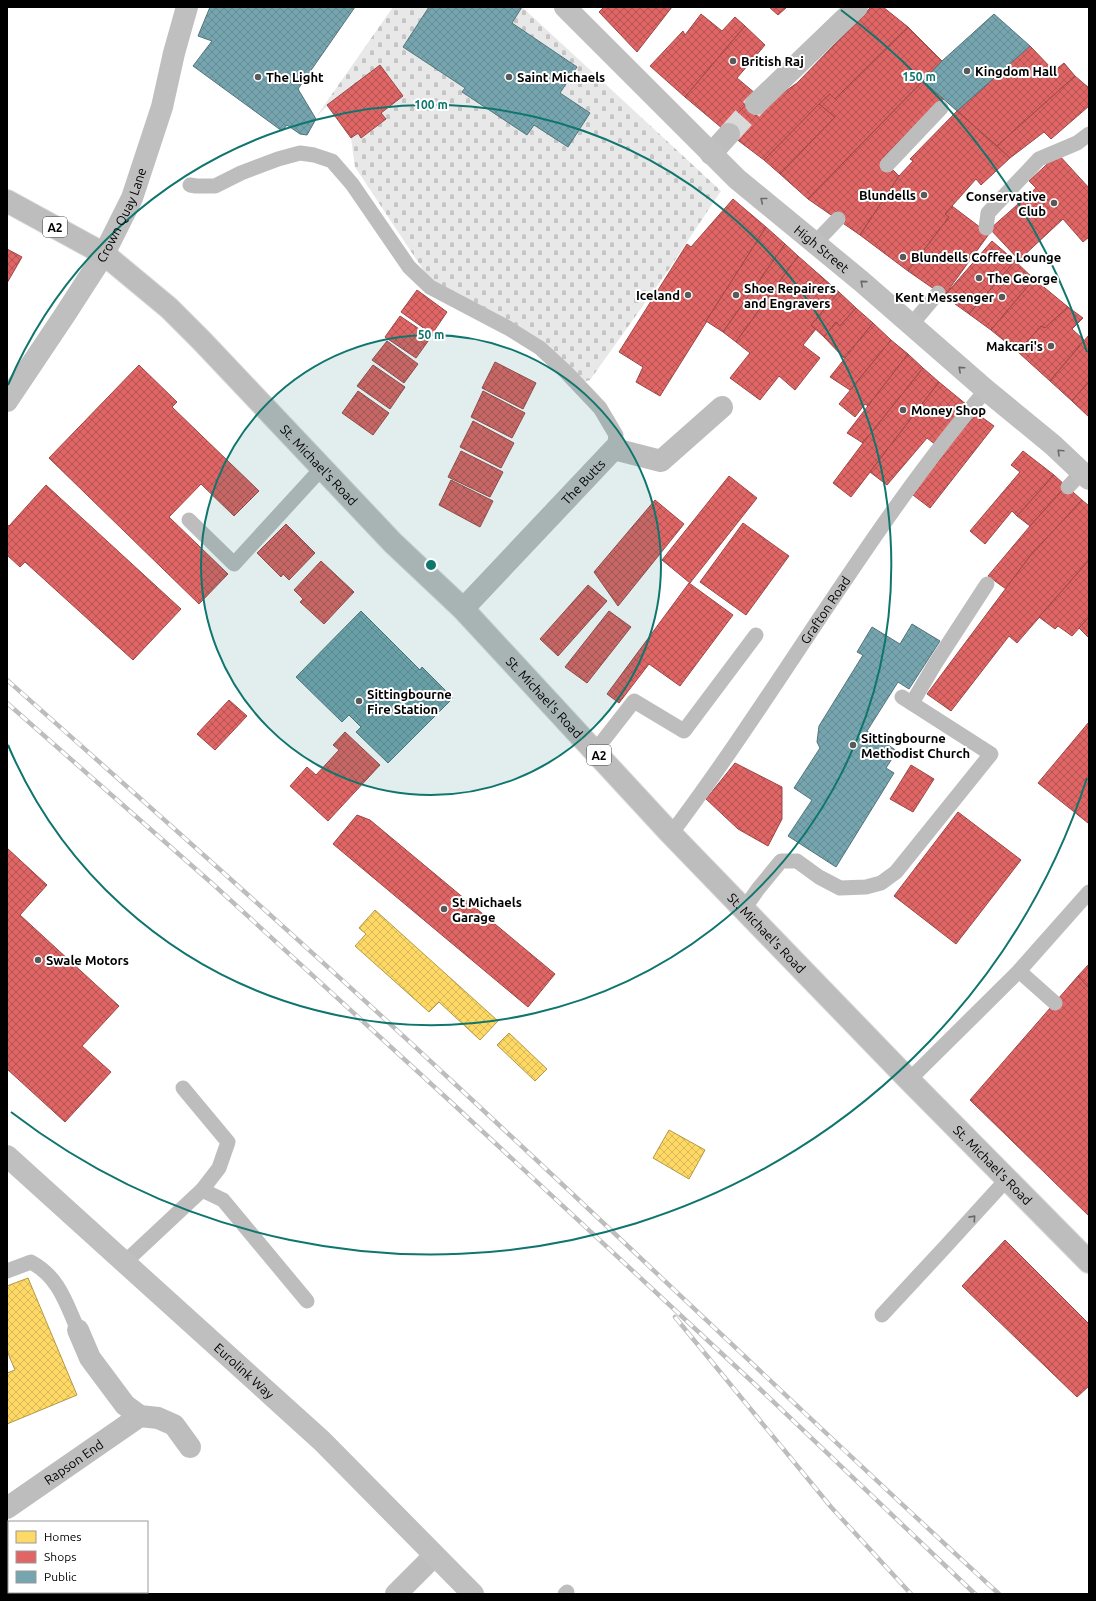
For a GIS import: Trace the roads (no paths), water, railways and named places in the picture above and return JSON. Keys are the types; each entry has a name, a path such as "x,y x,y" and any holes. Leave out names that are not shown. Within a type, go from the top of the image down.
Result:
{"main road":[{"path":"756,104 857,7"},
{"path":"711,154 729,134"},
{"name":"St. Michael's Road","path":"7,201 104,254 169,308 393,543 463,609 671,834 909,1080 1089,1262"},
{"name":"The Butts","path":"463,609 614,449 661,461 722,407"},
{"path":"78,1330 90,1358 125,1405 140,1416 158,1418 174,1425 190,1447"},
{"name":"Rapson End","path":"7,1508 140,1416"},
{"path":"396,1594 434,1556"}],"street":[{"name":"Crown Quay Lane","path":"7,401 66,314 104,254 132,198 148,155 162,107 186,7"},
{"name":"High Street","path":"565,7 737,179 815,243 986,390 1053,445 1079,479"},
{"name":"Eurolink Way","path":"7,1156 322,1441 473,1594"}],"lane":[{"path":"887,165 941,108"},
{"path":"986,228 988,213 1039,159 1077,143 1089,134"},
{"path":"190,185 214,186 278,158 300,153 314,155 332,161 352,184 409,267 430,287 508,328 540,348 577,383 600,408 613,429 616,435 614,449"},
{"path":"815,243 838,219"},
{"path":"910,325 938,293"},
{"name":"Grafton Road","path":"671,834 906,492 964,416 986,390"},
{"path":"189,520 234,564 322,468"},
{"path":"744,909 758,889 782,861 797,861 820,877 840,888 866,887 881,883 896,872 991,754 907,700 934,664 987,584"},
{"path":"595,751 634,701 684,731 756,635"},
{"path":"909,1080 1020,971 1089,892"},
{"path":"1020,971 1055,1003"},
{"path":"124,1263 202,1190 219,1168 228,1142 183,1088"},
{"path":"882,1315 1007,1179"},
{"path":"202,1190 223,1200 307,1301"},
{"path":"7,1271 31,1262 43,1268 59,1288 78,1330"}],"tunnel":[{"path":"729,134 756,104"}],"railway":[{"path":"7,680 400,1033 999,1594"},
{"path":"7,703 215,886 452,1103 760,1389 975,1594"},
{"path":"675,1317 831,1507 911,1594"}],"place":[{"name":"British Raj","path":"733,61"},
{"name":"Kingdom Hall","path":"967,71"},
{"name":"The Light","path":"258,77"},
{"name":"Saint Michaels","path":"509,77"},
{"name":"Blundells","path":"924,195"},
{"name":"Conservative Club","path":"1054,203"},
{"name":"Blundells Coffee Lounge","path":"903,257"},
{"name":"The George","path":"979,278"},
{"name":"Iceland","path":"688,295"},
{"name":"Shoe Repairers and Engravers","path":"736,295"},
{"name":"Kent Messenger","path":"1002,297"},
{"name":"Makcari's","path":"1051,346"},
{"name":"Money Shop","path":"903,410"},
{"name":"Sittingbourne Fire Station","path":"359,701"},
{"name":"Sittingbourne Methodist Church","path":"853,745"},
{"name":"St Michaels Garage","path":"444,909"},
{"name":"Swale Motors","path":"38,960"}]}
